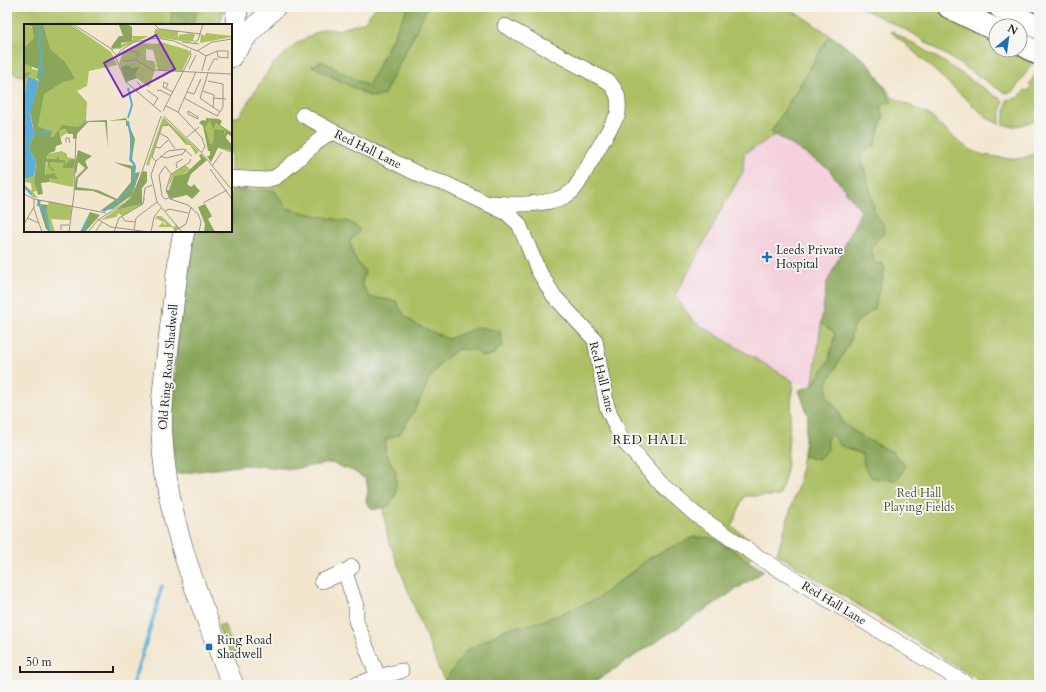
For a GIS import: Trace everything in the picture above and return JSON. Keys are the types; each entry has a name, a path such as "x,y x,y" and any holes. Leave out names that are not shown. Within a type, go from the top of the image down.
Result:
{"highway":[{"path":"949,7 988,26"},
{"path":"1000,7 1039,28"},
{"path":"1028,48 1039,54"}],"main road":[{"path":"232,44 236,27 237,7"},
{"path":"232,57 248,34 275,7"},
{"name":"Old Ring Road Shadwell","path":"184,232 177,272 163,396 162,435 166,476 176,527 186,560 234,685"}],"street":[{"path":"483,202 508,204 536,203 559,198 571,192 579,182 618,114 619,101 617,91 609,82 505,26"},
{"name":"Red Hall Lane","path":"303,115 426,178 446,184 507,213 519,224 538,270 554,296 595,340 607,407 621,438 662,485 695,514 755,555 967,685"},
{"path":"232,178 266,180 276,177 324,136 334,132"},
{"path":"322,581 348,570 356,606 356,621 378,677"},
{"path":"355,685 401,671"}],"shaded area":[{"name":"Leeds Private Hospital","path":"779,133 828,168 861,211 827,283 812,386 793,381 693,321 675,296 717,219 715,218 743,172 744,154"}],"green space":[{"path":"7,7 224,7 220,24 24,24 24,77 7,71"},
{"path":"172,7 198,7 192,24 171,24"},
{"name":"Red Hall Playing Fields","path":"376,7 782,7 800,15 868,63 892,97 929,115 959,142 971,150 983,155 1010,159 1023,158 1039,152 1039,685 986,685 777,554 799,482 827,283 861,211 828,168 779,133 744,154 743,172 716,218 717,219 675,296 693,321 793,381 786,474 779,496 744,496 732,527 759,545 748,561 764,571 590,685 447,685 438,667 388,539 377,472 348,442 177,474 170,430 231,232 232,232 232,123 234,117 239,117 273,64 297,43 323,29 338,30 364,22"},
{"path":"408,7 428,7 384,94 378,97 369,96 312,66 322,61 368,86"},
{"path":"860,7 931,7 988,34 988,58 1028,58 1028,55 1035,59 1014,91 1009,93 1003,92 912,33"},
{"path":"892,31 1003,100 999,124 987,118 891,32"},
{"path":"830,35 868,63 892,102 886,102 880,109 883,117 874,147 866,150 860,156 870,189 875,214 883,224 884,234 876,241 872,251 875,265 882,262 885,269 874,309 859,320 853,328 849,344 827,383 827,397 838,410 842,422 864,438 893,452 905,466 900,476 894,480 872,478 864,466 863,454 839,445 832,434 827,439 828,450 818,459 803,455 808,416 799,390 812,386 829,360 835,333 821,323 827,283 861,211 828,168 771,132"},
{"path":"1039,69 1039,119 1017,126 1003,125 1007,100 1017,98 1025,90 1028,91 1031,87 1029,85"},
{"path":"274,190 287,208 350,222 360,230 350,241 354,257 365,272 362,284 369,297 396,301 405,316 417,325 448,339 478,327 500,331 503,344 494,354 484,357 474,350 458,349 442,362 429,379 419,402 400,434 386,439 385,452 396,472 396,494 389,506 373,510 366,502 368,490 366,479 353,471 331,463 293,469 246,465 177,474 170,430 178,328 194,232 232,232 232,191"},
{"path":"694,537 712,538 764,571 590,685 447,685 445,680 466,651 506,629 540,622 597,599 651,557"},
{"path":"224,624 236,654 230,656 218,626"}],"waterway":[{"path":"132,685 147,640 162,586"}],"place":[{"name":"Leeds Private Hospital","path":"767,257"},
{"name":"Ring Road Shadwell","path":"209,647"}],"district":[{"name":"RED HALL","path":"650,439"}]}
